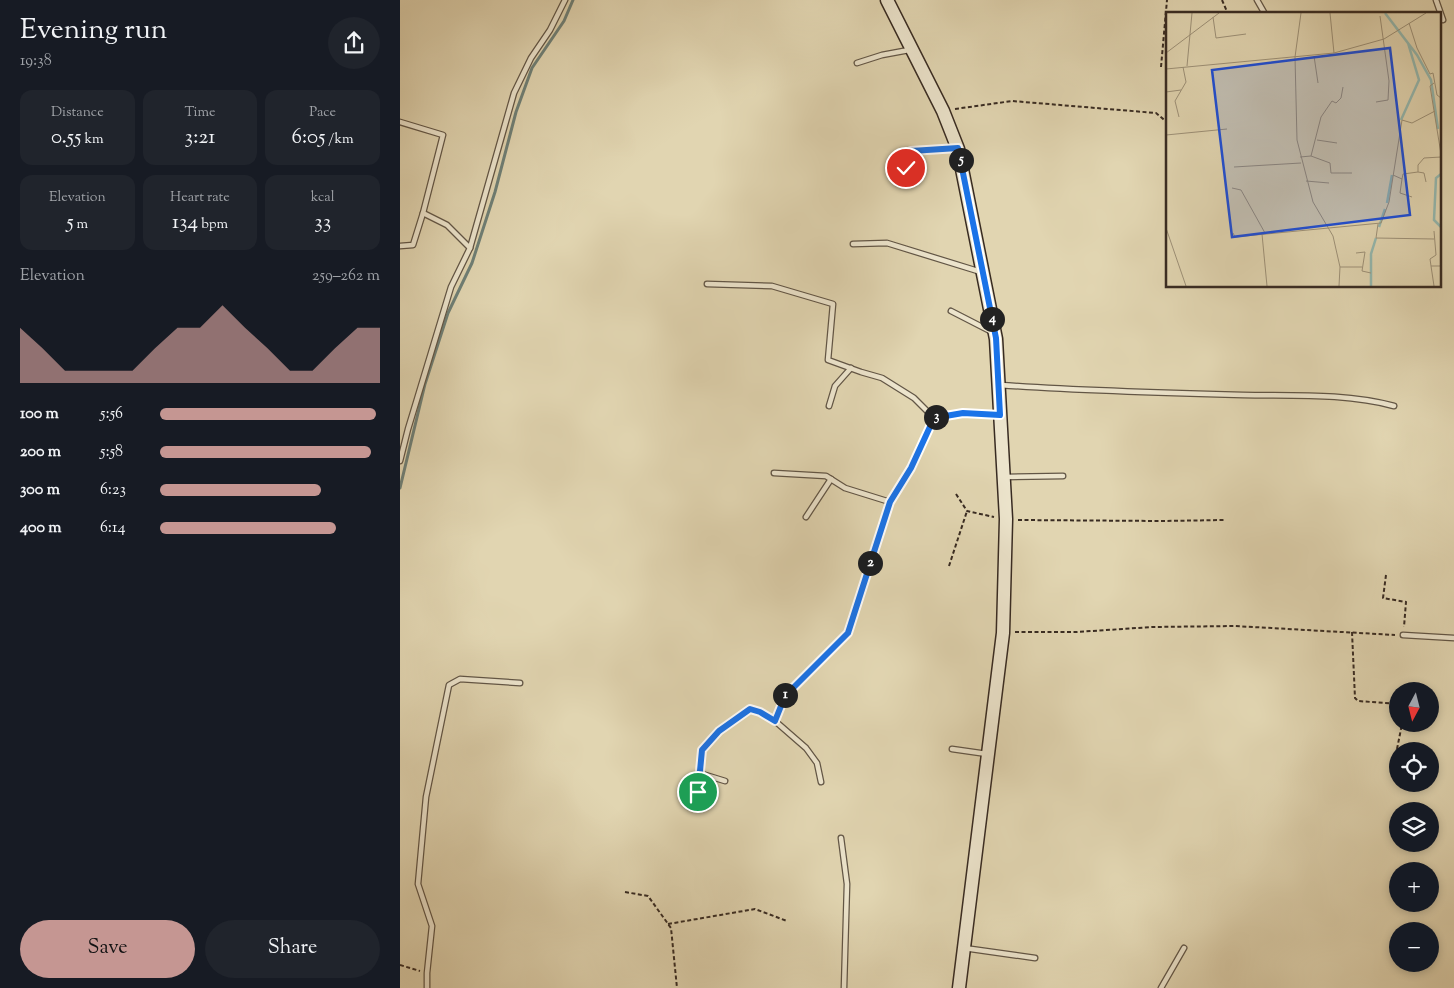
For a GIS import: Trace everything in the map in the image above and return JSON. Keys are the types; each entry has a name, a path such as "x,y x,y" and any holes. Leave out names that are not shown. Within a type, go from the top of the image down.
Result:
{"street":[{"path":"887,0 943,111 958,148 995,334 999,384 1006,520 1003,633 959,988"}],"lane":[{"path":"400,462 408,429 451,287 470,248 514,93 531,58 550,30 565,0"},
{"path":"1257,0 1264,12"},
{"path":"1436,0 1440,12"},
{"path":"857,63 882,55 912,49"},
{"path":"400,122 443,135 423,213 412,245 400,246"},
{"path":"906,168 911,151 958,148"},
{"path":"423,213 447,225 470,248"},
{"path":"853,244 887,243 982,273"},
{"path":"707,284 772,286 834,304 828,360 882,378 914,398 934,418"},
{"path":"951,311 995,334"},
{"path":"829,406 835,386 850,368"},
{"path":"999,384 1072,390 1320,397 1371,400 1394,406"},
{"path":"934,418 963,413 1000,415"},
{"path":"775,721 785,696 848,633 890,502 911,468 934,418"},
{"path":"774,473 826,476 845,488 890,502"},
{"path":"1005,477 1063,476"},
{"path":"806,517 831,479"},
{"path":"1403,636 1454,638"},
{"path":"427,988 432,926 418,884 426,797 449,685 460,679 520,683"},
{"path":"698,792 702,750 719,731 750,709 760,712 775,721 806,748 817,763 821,782"},
{"path":"952,750 988,754"},
{"path":"699,773 725,781"},
{"path":"841,838 847,884 844,988"},
{"path":"964,948 1035,958"},
{"path":"1161,988 1184,948"}],"path":[{"path":"1161,67 1167,0"},
{"path":"1222,0 1227,12"},
{"path":"943,111 1012,101 1156,113 1166,121"},
{"path":"956,494 967,511 1006,520 1224,520"},
{"path":"949,566 967,511"},
{"path":"1003,633 1234,626 1403,636 1406,602 1383,598 1386,575"},
{"path":"1352,632 1355,698 1358,701 1389,703"},
{"path":"626,892 648,896 671,928 678,988"},
{"path":"668,924 755,909 787,921"},
{"path":"400,965 427,973"}],"waterway":[{"path":"400,488 425,384 448,313 472,263 495,192 516,112 532,68 564,21 573,0"}],"route":[{"path":"698,792 702,750 719,731 750,709 760,712 775,721 785,696 848,633 890,502 911,468 934,418 963,413 1000,415 996,338 958,148 911,151 906,168"}]}
